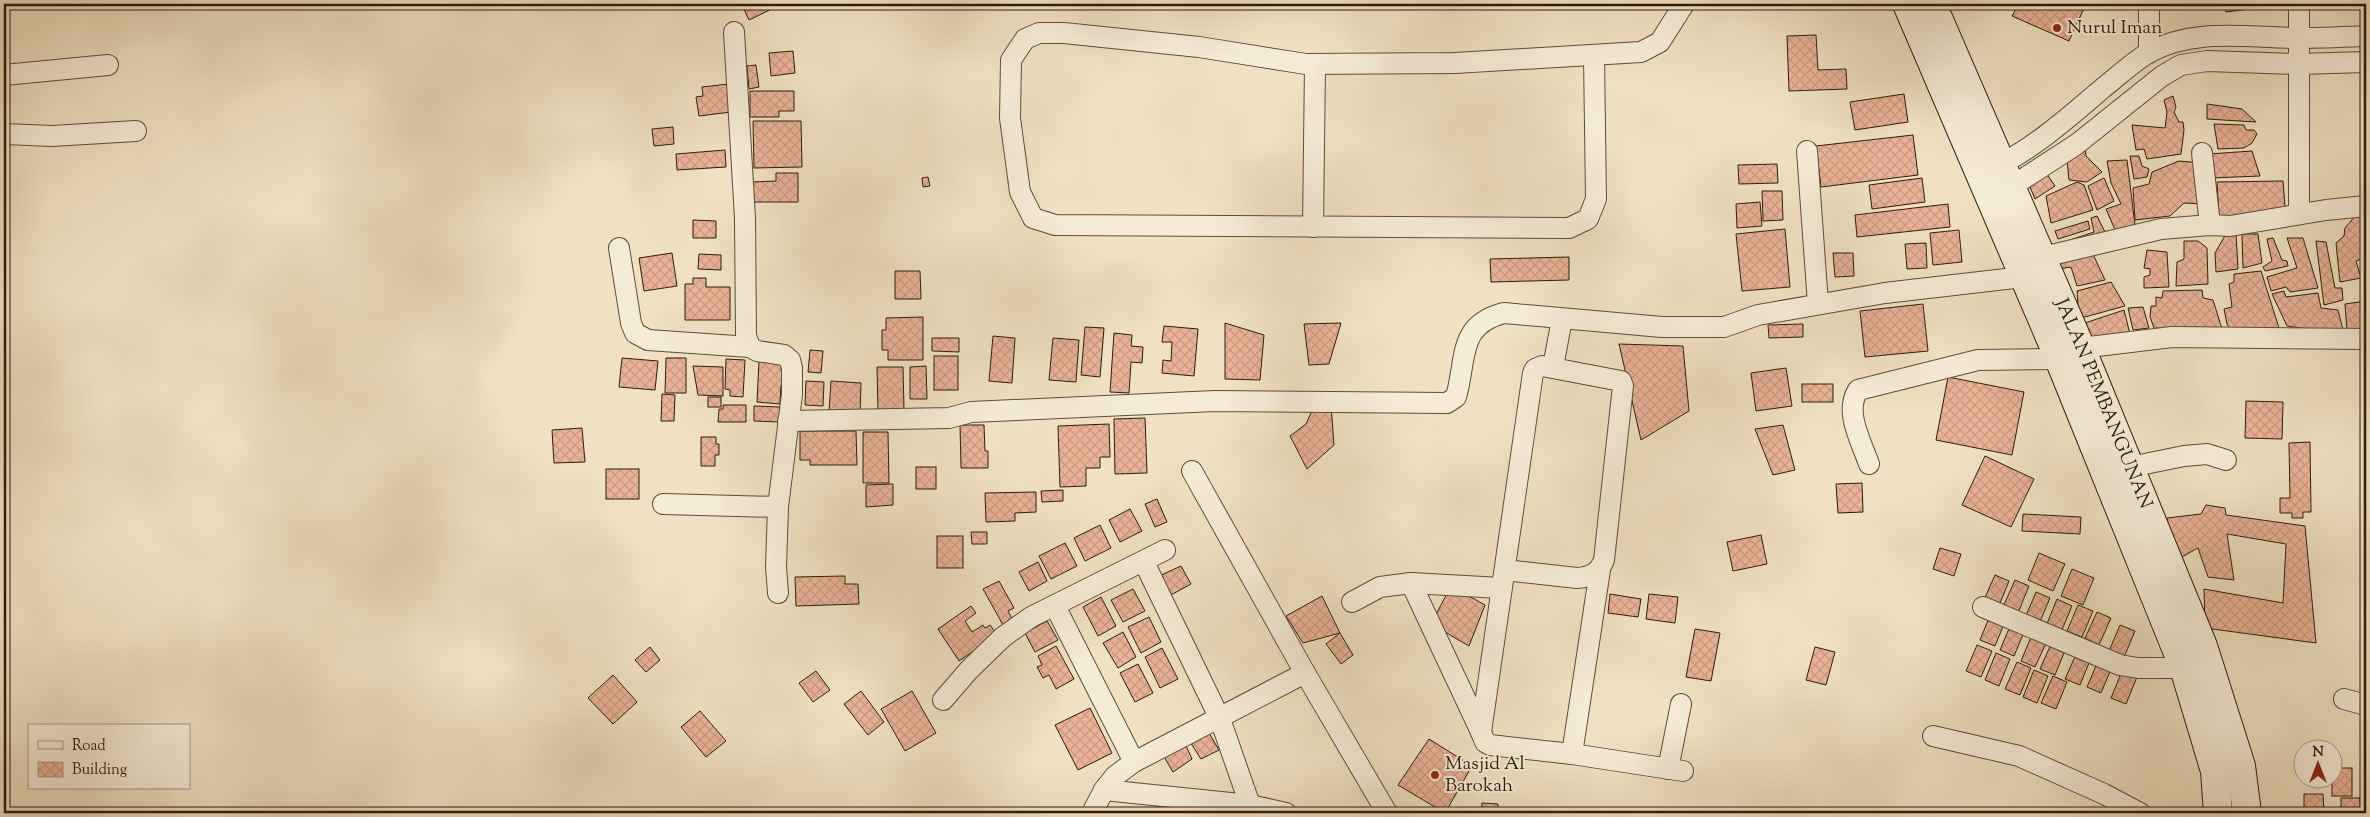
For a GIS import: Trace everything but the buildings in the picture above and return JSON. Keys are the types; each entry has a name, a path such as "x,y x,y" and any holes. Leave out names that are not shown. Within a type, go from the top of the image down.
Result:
{"main road":[{"name":"JALAN PEMBANGUNAN","path":"1907,4 1996,181 2043,257 2070,354 2184,668 2215,771 2218,813"},
{"name":"JALAN PEMBANGUNAN","path":"1932,4 1996,181 2023,277 2070,354 2130,467 2203,646 2241,766 2247,813"}],"street":[{"path":"1594,56 1596,199 1588,219 1569,228 1055,225 1033,218 1020,192 1010,118 1011,60 1025,39 1039,33 1064,33 1199,47 1315,64 1455,64 1641,52 1660,42 1684,4"},
{"path":"2149,4 2150,53"},
{"path":"2299,4 2299,214"},
{"path":"734,32 745,218 746,336 750,347"},
{"path":"1996,181 2134,63 2176,41 2204,36 2299,38 2366,36"},
{"path":"1996,181 2077,144 2162,76 2181,64 2207,61 2298,64 2366,62"},
{"path":"1313,226 1315,64"},
{"path":"4,75 108,65"},
{"path":"2061,124 2077,144"},
{"path":"4,134 52,136 136,131"},
{"path":"1807,151 1818,304"},
{"path":"2202,153 2210,225"},
{"path":"2043,257 2161,229 2210,225 2230,226 2299,214 2366,206"},
{"path":"619,248 631,323 635,334 648,340 750,347 757,351 784,355 790,360 792,368 792,394 778,507 776,567 778,593"},
{"path":"788,421 949,418 971,412 1215,401 1447,403 1456,397 1467,341 1479,323 1504,313 1662,327 1724,327 1758,315 1818,304 1884,293 2023,277"},
{"path":"1553,367 1562,319"},
{"path":"1869,464 1852,416 1853,398 1858,390 1978,360 2070,354 2172,337 2366,339"},
{"path":"1481,732 1533,374 1539,367 1553,367 1618,380 1624,386 1604,560 1600,570 1572,754"},
{"path":"2130,467 2184,456 2207,454 2226,460"},
{"path":"1192,471 1305,673 1387,813"},
{"path":"663,504 778,507"},
{"path":"942,700 1003,637 1031,617 1165,550"},
{"path":"1144,562 1220,719 1250,805"},
{"path":"1352,602 1380,587 1411,583 1577,578 1589,577 1600,570"},
{"path":"1411,583 1485,742 1490,745 1572,754 1676,770 1681,704"},
{"path":"1055,606 1134,762"},
{"path":"1984,607 2120,664 2138,668 2184,668"},
{"path":"1092,813 1104,790 1115,776 1134,762 1220,719 1305,673"},
{"path":"2344,699 2366,704"},
{"path":"1934,736 2019,756 2104,794 2140,813"},
{"path":"1104,790 1250,805 1286,813"}],"place":[{"name":"Nurul Iman","path":"2057,28"},
{"name":"Masjid Al Barokah","path":"1435,775"}]}
